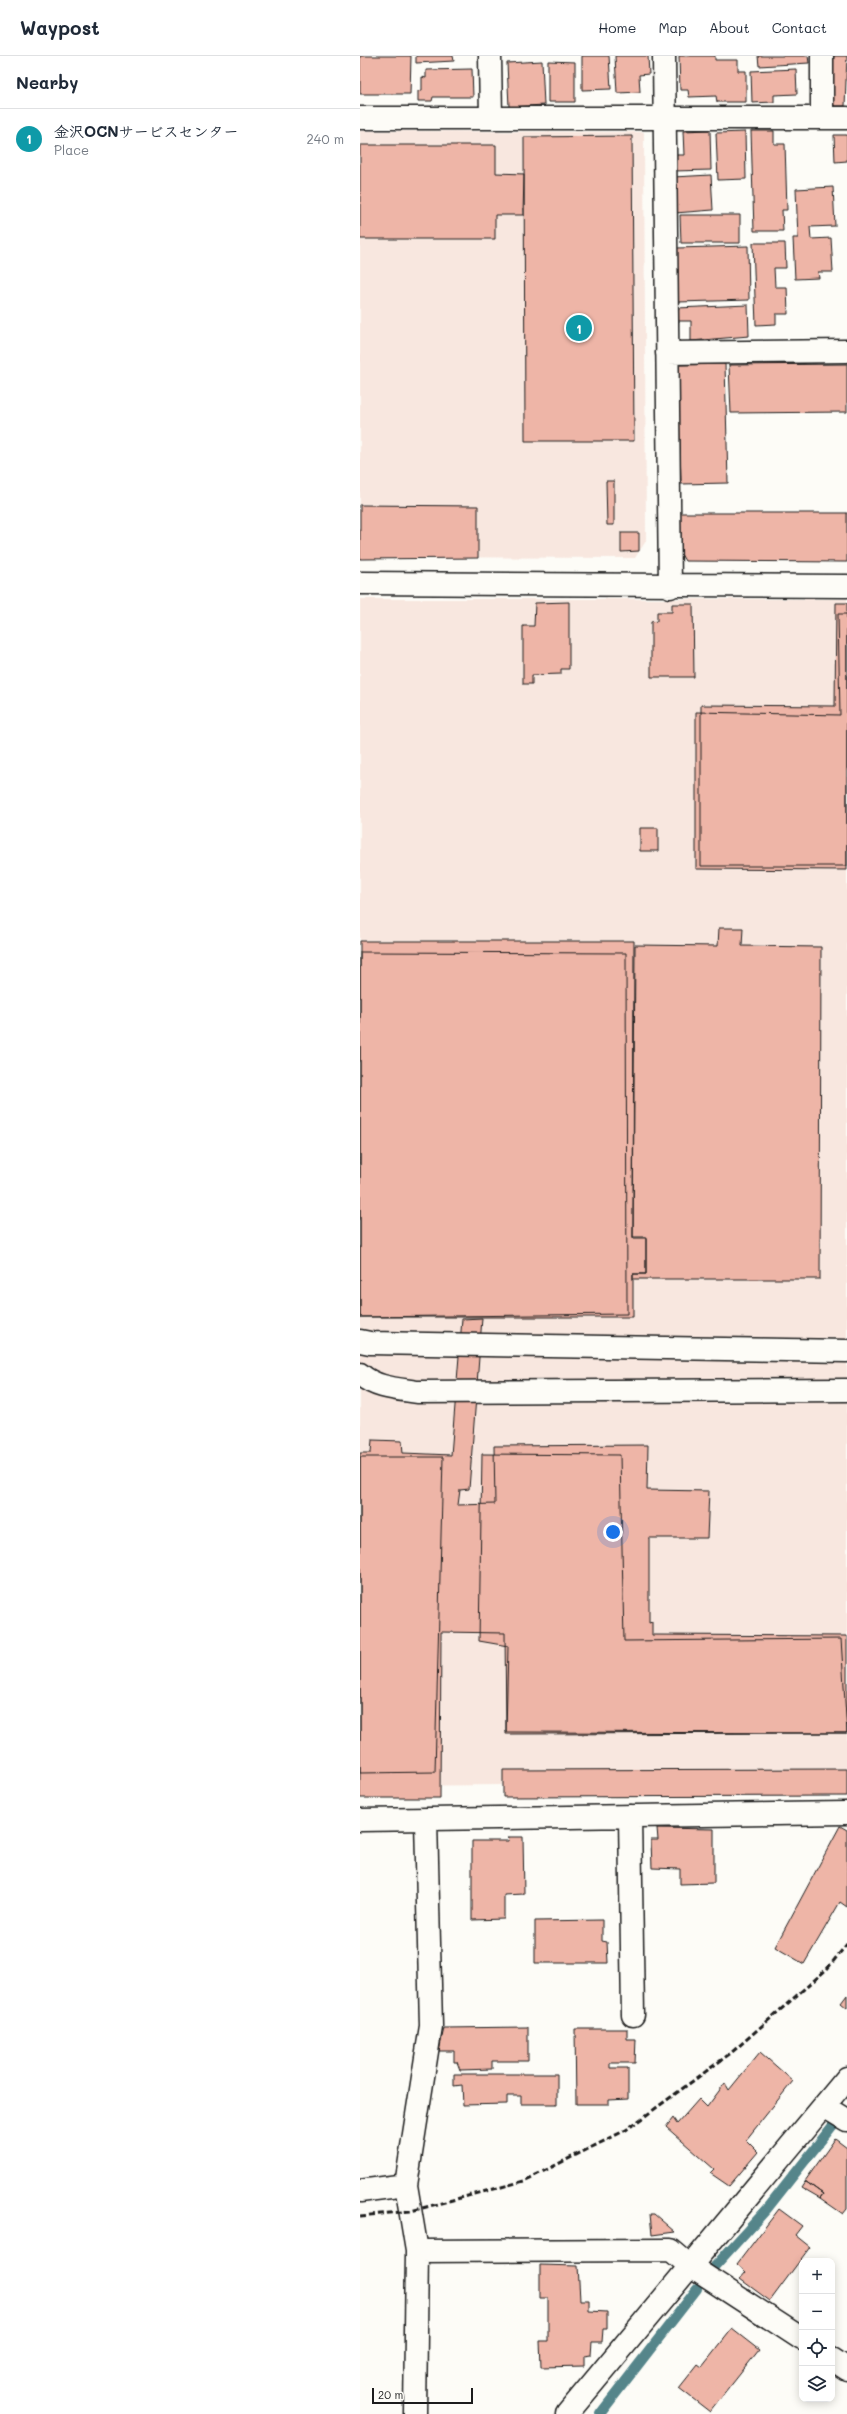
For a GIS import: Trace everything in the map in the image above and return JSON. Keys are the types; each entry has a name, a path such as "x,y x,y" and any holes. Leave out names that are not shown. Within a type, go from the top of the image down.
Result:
{"street":[{"path":"490,56 491,118"},
{"path":"664,56 670,587"},
{"path":"822,56 822,118"},
{"path":"360,118 847,118"},
{"path":"667,353 847,351"},
{"path":"360,583 670,587 847,586"},
{"path":"360,1340 370,1343 847,1351"},
{"path":"360,1374 366,1380 389,1388 417,1392 847,1390"},
{"path":"360,1820 847,1813"},
{"path":"630,1816 633,2015"},
{"path":"416,2414 417,2251 406,2185 431,2026 426,1820"},
{"path":"567,2414 847,2078"},
{"path":"824,2106 847,2120"},
{"path":"360,2191 406,2185"},
{"path":"417,2251 671,2250 690,2266 799,2337"},
{"path":"835,2361 847,2369"}],"shaded area":[{"path":"360,131 644,132 646,541 635,558 360,557"},
{"path":"360,599 847,599 847,1783 360,1786"}],"building":[{"path":"360,56 411,56 410,94 360,94"},
{"path":"416,56 453,56 454,61 416,63"},
{"path":"582,56 609,56 611,89 582,90"},
{"path":"615,56 648,56 649,74 639,75 640,92 617,93"},
{"path":"679,56 715,56 715,60 738,60 738,71 746,71 746,102 717,102 716,96 689,97 688,90 680,90"},
{"path":"758,56 808,56 809,63 759,66"},
{"path":"833,56 847,56 845,106 832,106"},
{"path":"542,61 544,105 509,107 507,63"},
{"path":"548,61 575,62 575,102 548,102"},
{"path":"472,69 473,97 433,97 432,101 418,101 418,91 422,90 422,77 426,78 426,70"},
{"path":"796,69 797,94 774,95 774,102 752,103 751,71"},
{"path":"710,130 711,170 674,171 673,155 684,155 683,131"},
{"path":"751,131 774,131 774,144 785,144 787,210 782,210 783,231 754,231"},
{"path":"745,132 746,179 718,180 716,133"},
{"path":"834,135 847,135 847,161 835,162"},
{"path":"632,136 634,441 525,441 524,137"},
{"path":"360,145 496,145 496,173 524,174 523,215 495,215 495,239 360,239"},
{"path":"711,175 713,210 675,213 673,177"},
{"path":"833,187 835,226 810,227 811,239 831,238 833,272 818,272 819,278 795,279 793,238 798,238 796,189"},
{"path":"680,215 740,215 740,243 681,243"},
{"path":"753,243 785,243 786,268 774,268 775,287 787,287 788,314 776,314 776,324 756,325"},
{"path":"748,246 749,300 678,302 677,248"},
{"path":"748,305 749,336 691,341 691,321 677,321 677,308"},
{"path":"725,364 728,483 681,484 678,365"},
{"path":"847,364 847,412 731,413 729,365"},
{"path":"606,481 614,481 614,525 607,525"},
{"path":"360,505 478,506 478,558 360,559"},
{"path":"678,513 847,513 847,562 685,561 678,549"},
{"path":"621,533 639,533 639,551 621,552"},
{"path":"569,602 569,669 561,669 561,674 532,675 532,684 523,684 523,626 534,626 535,603"},
{"path":"836,603 847,603 847,866 701,866 701,705 835,706"},
{"path":"672,604 693,604 694,677 651,677 651,622 657,621 657,612 672,612"},
{"path":"838,614 847,614 847,870 696,869 696,712 840,715"},
{"path":"640,828 658,828 658,851 640,851"},
{"path":"719,928 743,928 742,946 821,947 820,1279 633,1279 633,1274 646,1274 646,1237 633,1237 635,945 718,946"},
{"path":"360,941 634,941 633,1238 646,1238 646,1274 633,1274 633,1317 360,1317"},
{"path":"360,952 626,953 627,1314 360,1317"},
{"path":"482,1318 469,1489 460,1490 458,1505 495,1504 494,1446 648,1445 647,1490 709,1491 707,1538 649,1538 649,1623 652,1622 652,1635 847,1636 847,1733 506,1732 505,1633 441,1632 440,1798 360,1798 360,1453 371,1453 372,1440 402,1441 403,1453 451,1455 462,1319"},
{"path":"482,1454 620,1455 624,1641 841,1639 847,1733 506,1734 508,1646 479,1641"},
{"path":"360,1457 443,1457 435,1772 360,1773"},
{"path":"847,1769 847,1796 503,1797 503,1770"},
{"path":"840,1826 847,1830 847,1907 840,1902 804,1964 775,1947"},
{"path":"657,1828 714,1829 714,1883 680,1884 680,1869 652,1868 651,1840 658,1840"},
{"path":"509,1837 523,1837 524,1894 504,1895 504,1919 472,1920 472,1841 508,1841"},
{"path":"602,1920 602,1941 607,1942 608,1963 535,1963 535,1921"},
{"path":"847,1995 847,2008 841,2003"},
{"path":"528,2027 528,2061 492,2061 492,2069 460,2070 457,2062 454,2062 454,2051 439,2051 444,2028"},
{"path":"575,2029 627,2029 627,2039 636,2039 635,2063 610,2063 610,2068 628,2068 628,2099 609,2100 609,2104 576,2104"},
{"path":"760,2052 793,2081 746,2140 758,2152 729,2186 710,2173 714,2169 666,2127 673,2118 677,2124 699,2099 707,2107 725,2083 729,2090"},
{"path":"454,2074 557,2074 557,2104 521,2104 521,2096 507,2096 507,2104 463,2105 462,2085 454,2086"},
{"path":"835,2139 847,2148 847,2209 843,2214 820,2198 823,2194 805,2181"},
{"path":"805,2181 823,2194 820,2198 801,2187"},
{"path":"779,2209 802,2226 795,2235 810,2247 802,2258 799,2258 799,2262 770,2301 740,2279 746,2272 737,2264"},
{"path":"650,2214 654,2214 675,2232 652,2235"},
{"path":"540,2265 578,2266 580,2300 589,2300 589,2311 607,2312 607,2329 603,2329 602,2342 592,2342 591,2355 584,2356 584,2366 541,2367 540,2341 548,2341 548,2298 540,2298"},
{"path":"732,2329 759,2350 710,2412 679,2388 698,2364 702,2367"}],"waterway":[{"path":"715,2266 767,2209 834,2124"},
{"path":"600,2414 697,2289"}],"railway":[{"path":"360,2216 411,2211 524,2181 626,2130 731,2053 827,1969 847,1944"}],"place":[{"name":"金沢OCNサービスセンター","path":"579,328"}]}
